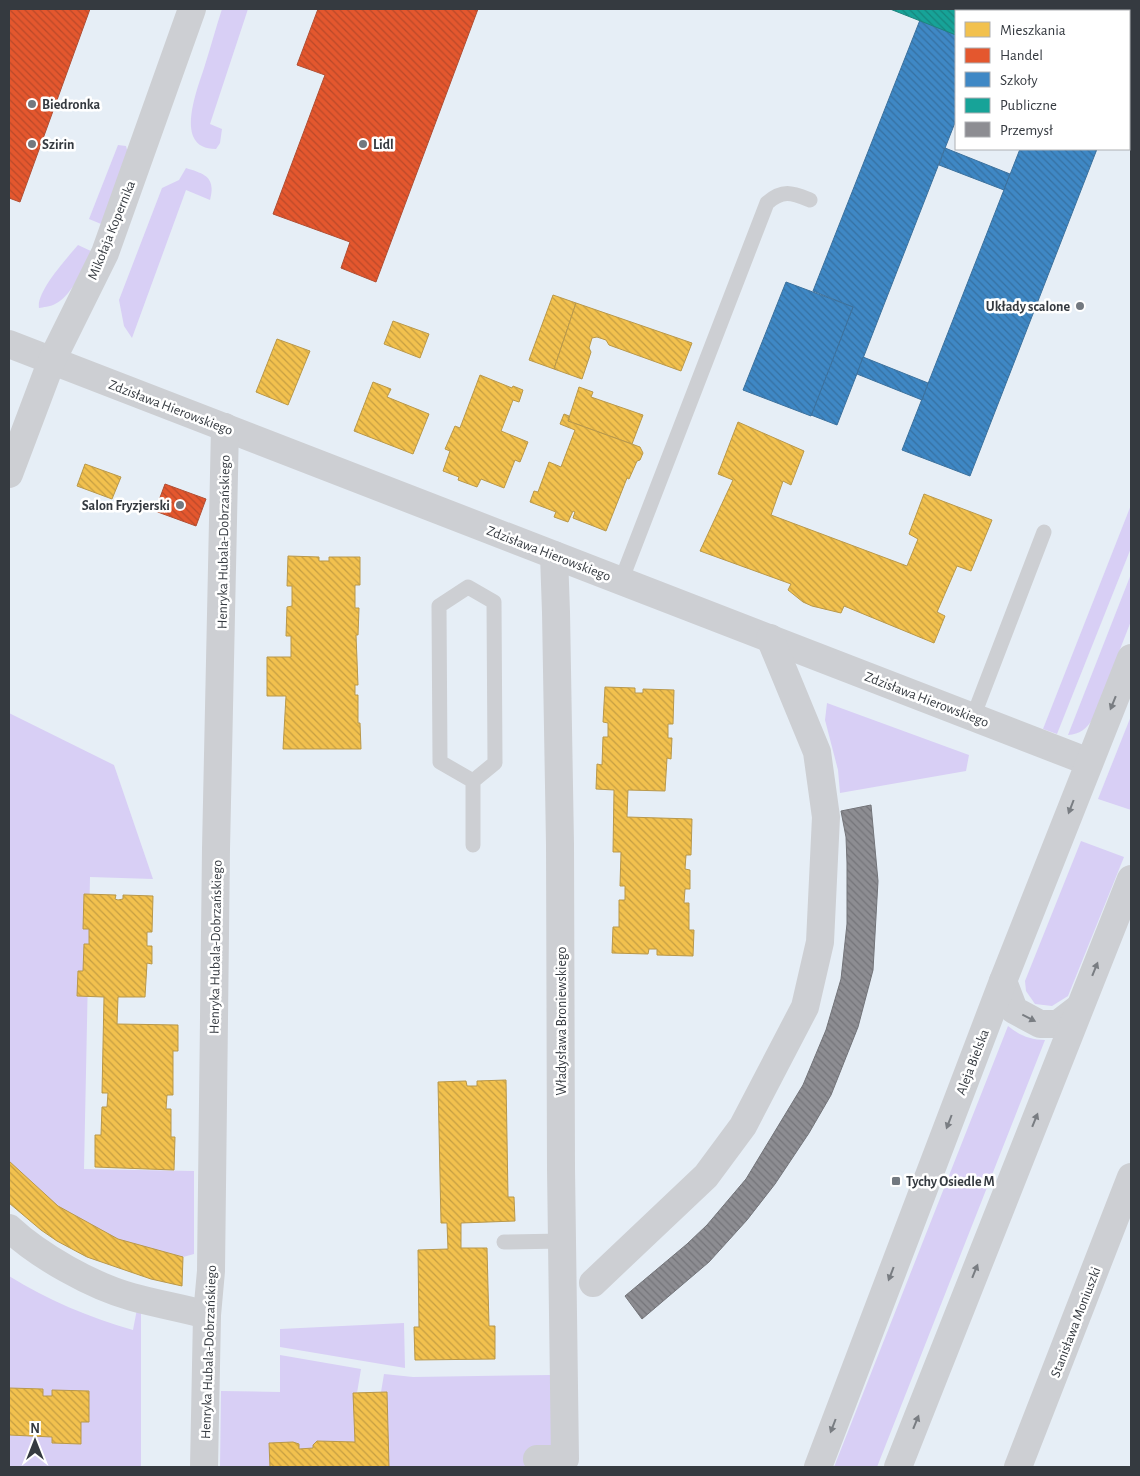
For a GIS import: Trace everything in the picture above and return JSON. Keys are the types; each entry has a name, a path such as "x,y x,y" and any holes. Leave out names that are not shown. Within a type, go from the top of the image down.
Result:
{"street":[{"name":"Mikołaja Kopernika","path":"9,474 52,360 105,253 192,9"},
{"name":"Zdzisława Hierowskiego","path":"9,344 1089,762"},
{"name":"Henryka Hubala-Dobrzańskiego","path":"204,1467 207,1315 210,1271 225,428"},
{"name":"Władysława Broniewskiego","path":"537,1459 565,1463 560,844 554,555"},
{"path":"593,1284 706,1176 743,1126 805,1007 820,942 826,816 817,752 770,638"},
{"name":"Aleja Bielska","path":"818,1467 1003,981 1131,658"},
{"path":"898,1467 1131,879"},
{"path":"1003,981 1014,1010 1040,1024 1058,1024 1079,1008"},
{"name":"Stanisława Moniuszki","path":"1018,1467 1131,1177"},
{"path":"9,1228 58,1264 98,1284 130,1296 207,1315"}],"lane":[{"path":"621,580 767,203 776,195 791,193 810,200"},
{"path":"973,717 1044,532"},
{"path":"468,587 494,602 495,764 473,782 440,762 439,606 468,587"},
{"path":"473,782 473,845"},
{"path":"504,1242 562,1241"}],"shaded area":[{"path":"222,9 248,9 210,124 222,129 220,143 216,149 203,146 195,139 191,128 191,116"},
{"path":"118,145 126,146 129,157 106,226 89,219"},
{"path":"186,168 199,172 210,181 210,200 186,190 132,338 124,326 119,300 162,188 179,180"},
{"path":"78,245 93,252 77,281 61,300 51,306 39,308 39,301 47,284"},
{"path":"1131,505 1131,548 1057,734 1043,729"},
{"path":"1131,574 1131,621 1093,719 1082,730 1068,735"},
{"path":"827,703 969,755 966,771 840,793 838,770 825,720"},
{"path":"9,713 114,765 153,879 90,877 84,1169 194,1171 194,1254 183,1257 183,1275 147,1266 59,1223 9,1181"},
{"path":"1131,716 1131,810 1098,799"},
{"path":"1081,841 1124,857 1068,996 1052,1006 1035,1004 1026,991 1025,981"},
{"path":"1008,1026 1025,1036 1045,1040 877,1467 834,1467"},
{"path":"9,1276 69,1307 133,1330 137,1309 141,1311 141,1467 9,1467 9,1435 52,1437 52,1443 80,1444 81,1422 89,1421 89,1392 53,1390 52,1396 43,1396 43,1389 9,1388"},
{"path":"404,1323 405,1368 280,1347 280,1329"},
{"path":"280,1355 361,1369 357,1393 381,1392 384,1374 413,1377 551,1375 553,1467 220,1467 221,1391 280,1392"}],"building: Mieszkania":[{"path":"553,295 576,303 554,369 529,360"},
{"path":"576,303 692,343 681,371 609,345 606,340 597,337 592,338 589,348 591,352 582,379 554,369"},
{"path":"393,321 429,334 420,358 384,344"},
{"path":"277,339 310,351 288,405 256,392"},
{"path":"480,375 512,388 513,386 523,390 519,402 513,400 501,431 528,442 520,462 515,460 504,488 481,479 477,487 458,480 459,477 443,471 450,451 445,449 455,426 460,428"},
{"path":"373,382 391,389 387,397 429,414 413,454 354,431"},
{"path":"579,387 593,392 591,397 643,415 632,444 568,421"},
{"path":"564,414 569,416 568,421 640,447 643,453 629,479 627,478 606,531 573,518 575,512 573,511 568,522 554,517 556,512 530,502 534,491 538,492 549,462 561,467 575,430 560,424"},
{"path":"738,422 804,451 791,485 783,481 771,515 907,566 918,539 909,534 924,494 992,520 971,571 957,566 937,612 945,616 934,643 844,606 841,613 812,606 803,602 788,590 791,584 700,551 733,480 718,474"},
{"path":"85,464 121,477 112,499 77,486"},
{"path":"288,556 319,557 319,561 329,561 329,557 360,557 360,585 355,585 355,608 359,608 358,635 356,635 358,685 355,685 355,695 358,695 358,723 360,723 361,749 283,749 286,696 267,696 267,657 291,657 291,636 286,636 287,607 292,606 292,586 287,586"},
{"path":"605,687 635,688 635,693 643,693 643,689 674,690 673,724 668,724 668,738 672,738 671,759 667,758 665,791 628,790 627,817 692,819 691,855 686,855 685,869 690,870 690,889 685,889 684,903 689,903 689,930 694,930 693,956 657,955 657,949 649,949 648,954 612,953 613,927 619,927 619,900 625,900 625,886 620,886 621,852 613,852 614,790 596,789 597,764 602,765 603,737 608,737 608,723 603,722"},
{"path":"84,894 116,895 115,899 118,900 123,899 123,895 153,896 152,932 147,932 147,946 152,946 152,964 147,963 145,997 118,997 117,1024 178,1025 178,1051 173,1051 173,1095 167,1095 166,1109 171,1109 171,1137 175,1137 174,1170 95,1167 95,1135 101,1135 102,1107 107,1107 108,1093 102,1093 104,997 77,996 78,971 83,971 84,944 89,944 89,929 83,929"},
{"path":"506,1080 508,1197 514,1197 515,1221 461,1223 461,1248 487,1248 489,1326 495,1326 495,1359 415,1360 414,1327 419,1327 418,1250 448,1249 447,1223 441,1223 438,1082 466,1081 467,1086 477,1086 477,1081"},
{"path":"9,1161 58,1206 118,1239 183,1257 182,1286 151,1279 87,1257 41,1230 9,1203"},
{"path":"9,1388 43,1389 43,1396 52,1396 52,1390 89,1391 89,1422 81,1422 81,1444 52,1443 52,1437 9,1435"},
{"path":"387,1392 389,1467 270,1467 269,1443 293,1442 299,1444 299,1449 313,1448 317,1441 355,1442 353,1393"}],"building: Handel":[{"name":"Biedronka","path":"9,9 90,9 20,202 9,198"},
{"name":"Lidl","path":"318,9 478,9 376,282 341,268 350,242 273,214 325,75 297,65"},
{"name":"Salon Fryzjerski","path":"165,484 206,499 196,526 155,511"}],"building: Szkoły":[{"path":"920,20 955,35 955,123 837,425 811,415 853,307 813,291"},
{"path":"945,148 1010,174 1004,190 939,165"},
{"path":"1020,150 1097,150 970,476 902,450"},
{"path":"786,282 853,307 811,416 743,390"},
{"path":"863,357 928,383 922,400 857,374"}],"building: Publiczne":[{"path":"890,9 1017,9 955,10 955,35"}],"building: Przemysł":[{"path":"871,805 878,881 873,970 858,1027 831,1095 809,1133 775,1184 747,1220 709,1262 642,1319 625,1296 707,1225 746,1179 803,1085 826,1030 841,979 847,924 847,863 846,837 841,811"}],"place":[{"name":"Biedronka","path":"32,104"},
{"name":"Szirin","path":"32,144"},
{"name":"Lidl","path":"363,144"},
{"name":"Układy scalone","path":"1080,306"},
{"name":"Salon Fryzjerski","path":"180,505"},
{"name":"Tychy Osiedle M","path":"896,1181"}]}
